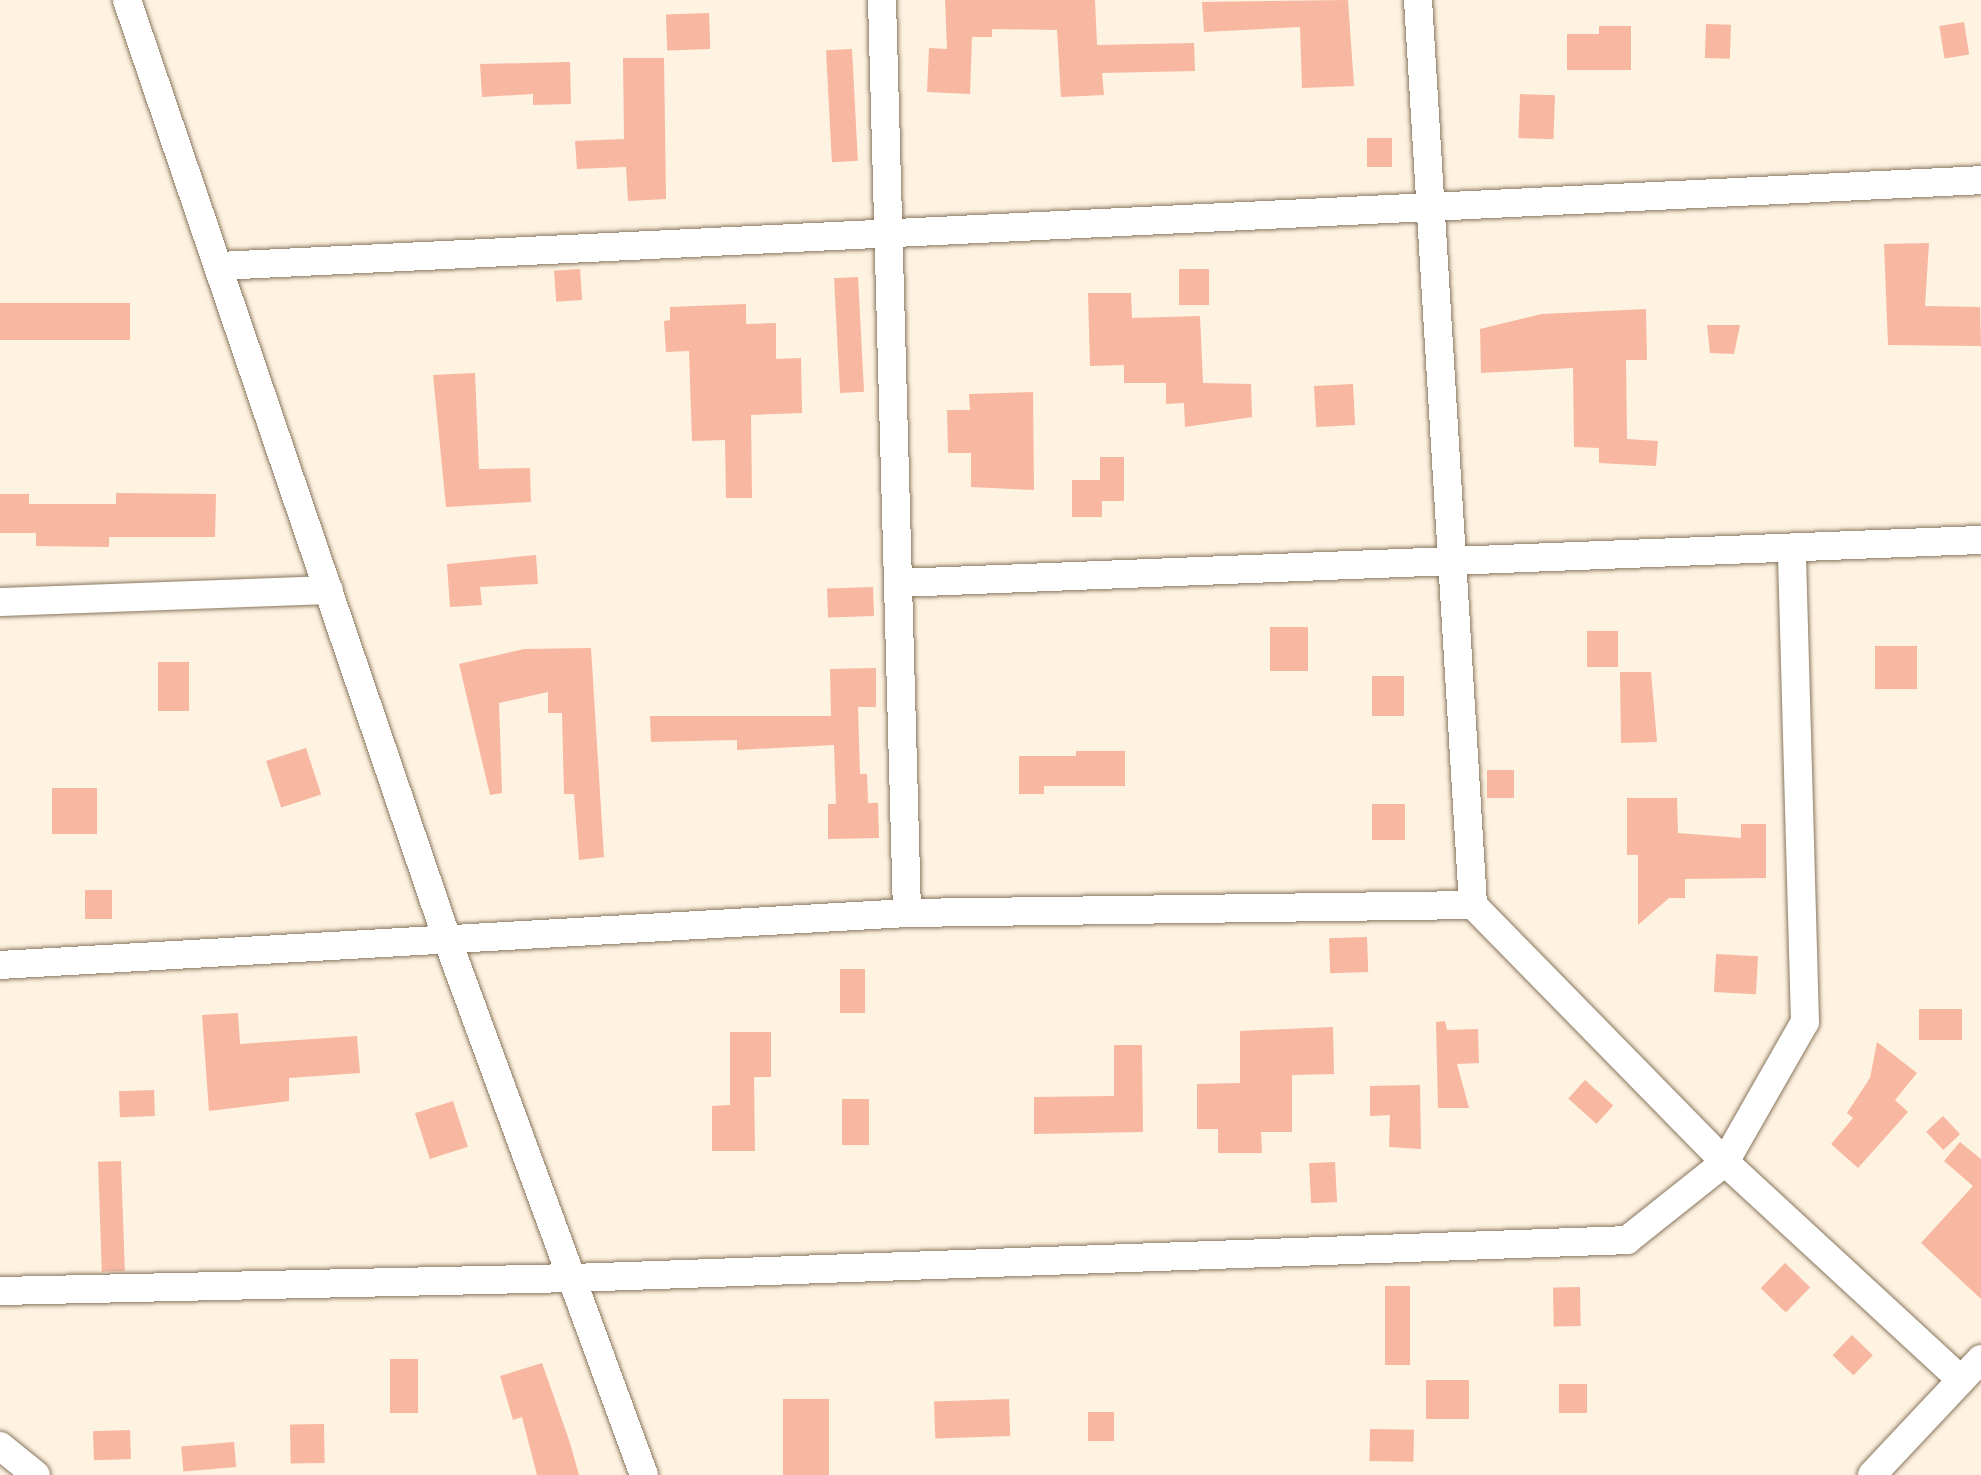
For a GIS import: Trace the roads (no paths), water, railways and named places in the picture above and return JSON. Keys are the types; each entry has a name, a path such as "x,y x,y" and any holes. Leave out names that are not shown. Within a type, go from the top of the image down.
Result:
{"street":[{"path":"127,0 448,939 644,1475"},
{"path":"882,0 908,913"},
{"path":"1418,0 1473,905 1725,1162 1962,1380"},
{"path":"220,266 891,230 1981,180"},
{"path":"900,582 1981,540"},
{"path":"0,1291 573,1278 1627,1240 1725,1162 1805,1022 1792,548"},
{"path":"0,602 329,590"},
{"path":"0,964 908,913 1473,905"},
{"path":"1872,1475 1981,1359"},
{"path":"0,1446 36,1475"}]}
